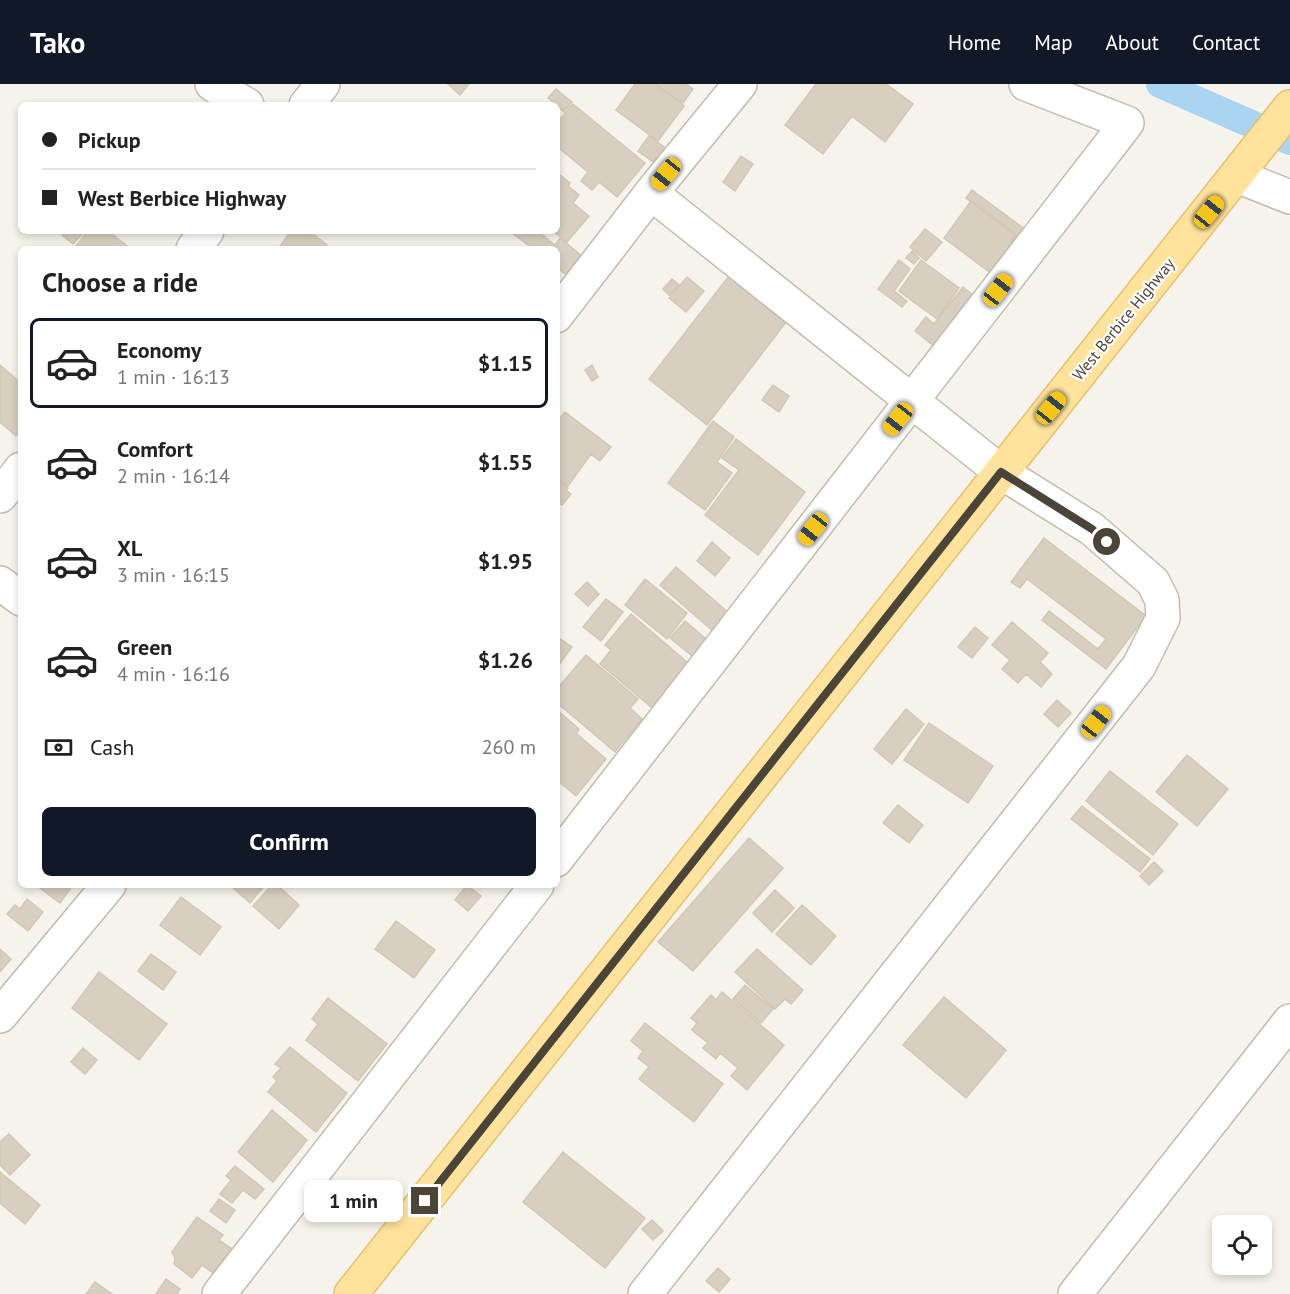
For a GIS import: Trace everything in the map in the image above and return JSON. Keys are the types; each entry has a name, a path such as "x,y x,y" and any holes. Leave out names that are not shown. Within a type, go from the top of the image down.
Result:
{"main road":[{"name":"West Berbice Highway","path":"351,1294 1287,110"}],"street":[{"path":"212,84 242,102"},
{"path":"308,102 323,84"},
{"path":"560,311 651,192 740,84"},
{"path":"560,855 1127,123 1026,84"},
{"path":"1246,163 1290,197"},
{"path":"645,1294 1139,666 1163,618 1162,600 1153,582 1092,529 1001,472 651,192"},
{"path":"195,246 205,234"},
{"path":"0,496 18,473"},
{"path":"0,583 18,597"},
{"path":"0,1016 107,888"},
{"path":"219,1294 535,888"},
{"path":"1075,1294 1290,1021"}],"building":[{"path":"448,84 469,84 460,95"},
{"path":"635,84 655,84 684,106 658,141 616,110"},
{"path":"655,84 686,84 693,89 683,103"},
{"path":"816,84 886,84 913,104 885,142 852,116 823,154 785,125"},
{"path":"556,89 572,102 564,112 560,108 560,102 553,102 548,98"},
{"path":"573,104 645,163 617,197 599,182 592,190 581,181 588,172 560,149 560,119"},
{"path":"649,136 664,147 653,162 638,151"},
{"path":"741,156 753,164 735,191 723,182"},
{"path":"560,175 579,195 573,203 589,216 567,242 557,234 560,234"},
{"path":"972,190 1034,236 1025,249 1012,240 1016,234 966,198"},
{"path":"971,201 1015,235 1011,240 1023,249 1000,280 944,238"},
{"path":"925,229 942,242 926,261 910,247"},
{"path":"63,234 82,234 73,244"},
{"path":"86,234 112,234 127,246 76,246"},
{"path":"289,234 313,234 327,245 326,246 280,246"},
{"path":"514,234 541,234 555,245 560,238 582,256 567,275 560,270 560,246 529,246"},
{"path":"912,251 919,258 914,264 906,258"},
{"path":"899,260 910,269 894,291 907,301 902,307 878,289"},
{"path":"921,260 959,288 937,319 899,291"},
{"path":"729,276 787,321 707,425 649,379"},
{"path":"687,277 704,291 686,312 669,298"},
{"path":"672,279 679,285 670,296 663,289"},
{"path":"963,287 980,301 940,351 915,331 926,317 934,324"},
{"path":"0,365 18,380 18,434 16,436 0,422"},
{"path":"592,365 598,377 592,381 585,370"},
{"path":"773,385 789,396 779,412 762,400"},
{"path":"565,412 611,447 600,461 591,454 568,486 560,480 560,418"},
{"path":"713,421 734,437 717,462 732,473 705,510 668,483"},
{"path":"736,439 805,492 758,555 705,515 739,470 722,458"},
{"path":"560,482 568,488 566,490 571,494 562,505 560,504"},
{"path":"1044,538 1146,616 1106,669 1042,620 1049,611 1098,649 1106,639 1027,579 1020,588 1011,582"},
{"path":"712,542 730,558 715,576 697,561"},
{"path":"676,567 731,615 715,633 660,585"},
{"path":"645,579 687,613 667,639 625,605"},
{"path":"587,582 599,594 588,606 575,594"},
{"path":"606,599 623,612 601,641 583,627"},
{"path":"631,614 694,668 657,712 600,664 611,650 605,645"},
{"path":"685,621 706,639 692,656 670,638"},
{"path":"1012,622 1048,653 1040,662 1052,674 1041,687 1026,674 1018,683 1002,669 1010,660 992,645"},
{"path":"975,627 988,638 972,658 958,647"},
{"path":"560,639 572,647 560,664"},
{"path":"586,655 638,699 630,708 642,719 615,752 560,705 560,685"},
{"path":"1057,700 1071,713 1058,727 1044,714"},
{"path":"906,709 924,724 892,764 874,749"},
{"path":"560,712 579,729 576,733 606,759 576,796 560,782"},
{"path":"929,723 993,766 968,803 904,760"},
{"path":"1187,755 1228,789 1197,826 1156,792"},
{"path":"1110,771 1178,824 1153,855 1086,801"},
{"path":"898,805 923,825 909,843 883,823"},
{"path":"1082,806 1150,859 1140,872 1071,819"},
{"path":"749,838 783,868 693,971 658,942"},
{"path":"1154,862 1163,871 1149,885 1140,876"},
{"path":"40,888 71,888 60,903"},
{"path":"233,888 262,888 250,903"},
{"path":"269,888 280,888 299,905 279,929 253,906"},
{"path":"465,888 471,888 481,896 468,911 455,900"},
{"path":"775,890 794,908 772,932 753,913"},
{"path":"181,897 221,927 200,955 160,925"},
{"path":"27,899 43,912 28,931 7,914 15,905 20,909"},
{"path":"802,905 836,936 811,965 776,934"},
{"path":"396,921 435,950 414,978 375,949"},
{"path":"0,949 11,959 0,972"},
{"path":"757,949 803,990 791,1004 785,999 775,1009 735,972"},
{"path":"151,954 176,972 163,990 138,971"},
{"path":"99,972 167,1024 139,1060 72,1008"},
{"path":"745,985 773,1009 761,1023 733,999"},
{"path":"722,992 784,1045 747,1090 731,1076 738,1068 720,1053 716,1059 703,1048 708,1043 692,1030 697,1023 691,1018 711,995 716,1000"},
{"path":"944,997 1006,1050 966,1098 903,1045"},
{"path":"328,998 387,1044 358,1081 306,1040 318,1024 312,1019"},
{"path":"645,1023 723,1084 694,1122 639,1079 649,1067 638,1058 643,1051 631,1041"},
{"path":"290,1047 347,1093 316,1132 268,1092 277,1081 273,1077 281,1068 275,1064"},
{"path":"83,1048 97,1060 85,1074 71,1062"},
{"path":"272,1110 307,1140 273,1182 238,1152"},
{"path":"9,1134 30,1155 10,1175 0,1165 0,1142"},
{"path":"563,1152 645,1218 605,1268 523,1202"},
{"path":"235,1166 264,1189 255,1199 243,1190 232,1203 220,1194 231,1180 226,1176"},
{"path":"0,1172 40,1205 25,1224 0,1203"},
{"path":"219,1199 235,1210 226,1223 210,1211"},
{"path":"197,1217 223,1235 219,1240 232,1249 213,1273 202,1265 192,1278 174,1264 175,1258 172,1252"},
{"path":"652,1220 663,1231 653,1240 642,1229"},
{"path":"718,1268 730,1279 719,1292 706,1281"},
{"path":"166,1279 180,1289 177,1294 156,1294"},
{"path":"95,1282 112,1294 86,1294"}],"waterway":[{"path":"1160,84 1290,141"}],"route":[{"path":"425,1201 1001,472 1092,529 1107,542"}]}
